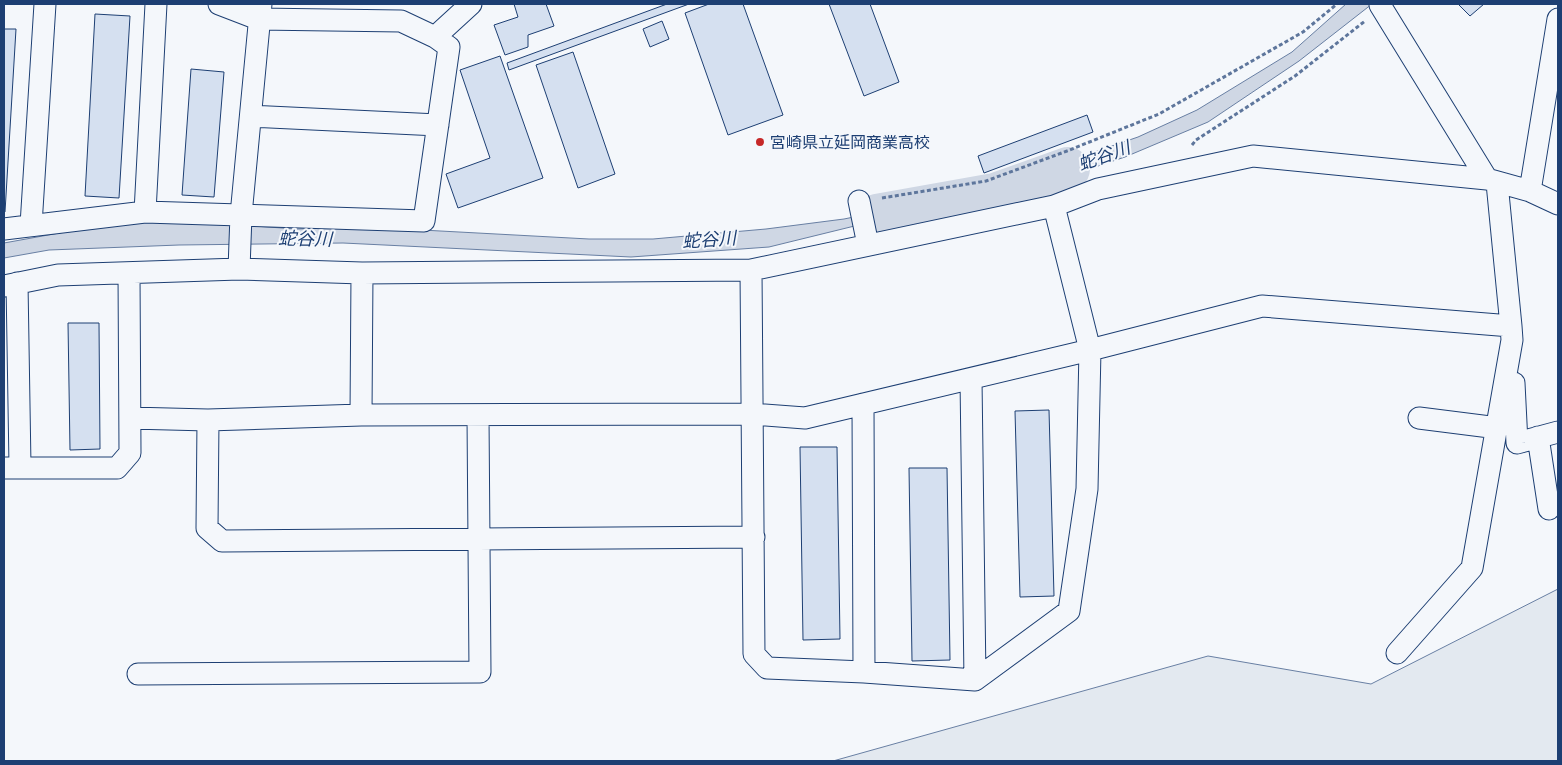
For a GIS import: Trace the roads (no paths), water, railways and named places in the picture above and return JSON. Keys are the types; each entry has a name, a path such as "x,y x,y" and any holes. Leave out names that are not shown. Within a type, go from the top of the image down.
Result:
{"street":[{"path":"31,225 45,4"},
{"path":"145,212 156,4"},
{"path":"4,229 145,212 424,221 449,47 435,37 401,21 259,11 219,4"},
{"path":"435,37 471,4"},
{"path":"1380,7 1492,181 1512,333 1517,443 1558,432"},
{"path":"239,270 241,215 259,11"},
{"path":"1530,192 1558,19"},
{"path":"251,116 438,125"},
{"path":"129,273 130,452 117,468 12,467 10,284 58,275 129,273 239,270 362,273 751,270 1054,206 1098,189 1253,156 1492,181 1530,192 1558,204"},
{"path":"860,205 868,244"},
{"path":"751,270 754,654 767,668 864,672 975,680 1069,610 1087,489 1090,350 1054,206"},
{"path":"361,415 362,273"},
{"path":"130,418 208,420 361,415 752,414 805,418 1090,350 1262,306 1512,333"},
{"path":"1397,653 1472,568 1498,428 1512,333"},
{"path":"971,379 975,680"},
{"path":"863,404 864,672"},
{"path":"138,674 480,672 478,416"},
{"path":"1419,418 1498,428"},
{"path":"208,420 207,528 222,541 754,537"},
{"path":"1538,437 1550,509"}],"water":[{"path":"1346,4 1372,4 1299,61 1208,122 1125,157 1062,178 936,206 769,247 631,257 343,243 179,245 49,250 4,258 4,243 142,218 296,229 366,227 589,239 653,239 766,229 844,219 981,191 1138,137 1197,110 1292,52"}],"waterway":[{"name":"蛇谷川","path":"877,216 995,195 1068,169"}],"place":[{"name":"宮崎県立延岡商業高校","path":"760,142"}]}
